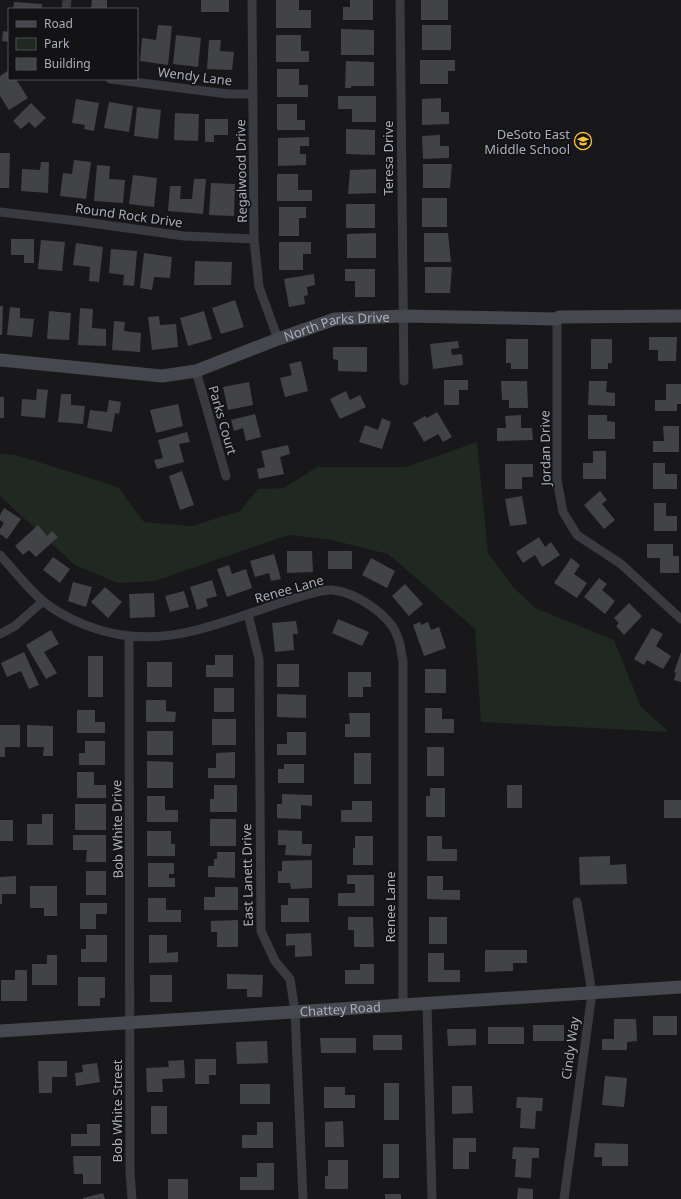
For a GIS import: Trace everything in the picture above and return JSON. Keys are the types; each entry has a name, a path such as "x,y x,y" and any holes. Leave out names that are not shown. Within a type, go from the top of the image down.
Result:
{"street":[{"name":"Regalwood Drive","path":"252,0 254,239 259,287 278,339"},
{"name":"Teresa Drive","path":"400,0 402,316 404,381"},
{"name":"Wendy Lane","path":"118,80 228,94 253,94"},
{"name":"Round Rock Drive","path":"0,212 184,236 254,239"},
{"name":"North Parks Drive","path":"0,360 162,376 196,371 278,339 335,320 402,316 557,319 559,317 681,316"},
{"name":"Jordan Drive","path":"557,319 557,480 563,512 577,535 621,564 681,619"},
{"name":"Parks Court","path":"196,371 226,476"},
{"name":"Renee Lane","path":"0,555 44,601 81,624 129,636 164,636 210,627 294,598 332,590 356,597 370,605 388,620 398,637 403,661 403,1004"},
{"path":"0,634 15,626 44,601"},
{"name":"East Lanett Drive","path":"248,614 259,659 261,932 275,961 290,979 295,1011 303,1199"},
{"name":"Bob White Drive","path":"129,636 130,1023"},
{"name":"Cindy Way","path":"564,1199 592,993 576,902"},
{"name":"Chattey Road","path":"0,1031 681,987"},
{"path":"427,1004 432,1199"},
{"name":"Bob White Street","path":"130,1023 130,1171 132,1199"}],"green space":[{"path":"477,442 488,553 513,587 535,608 614,640 641,707 669,732 481,722 475,629 388,554 332,540 288,535 155,581 118,583 75,565 0,496 0,454 16,455 118,487 144,522 192,526 240,511 258,489 284,488 317,467 406,467"}],"building":[{"path":"92,0 107,0 107,8 91,8"},
{"path":"201,0 229,0 229,12 201,12"},
{"path":"276,0 299,0 299,10 311,10 311,28 276,28"},
{"path":"350,0 373,0 373,20 343,20 343,7 350,7"},
{"path":"421,0 448,0 448,20 421,20"},
{"path":"14,2 42,4 42,8 13,8"},
{"path":"158,25 172,26 168,65 140,61 142,38 156,40"},
{"path":"422,25 451,25 451,50 422,50"},
{"path":"341,29 374,30 374,55 341,55"},
{"path":"3,31 8,32 8,42 2,41"},
{"path":"176,35 201,38 198,67 173,64"},
{"path":"276,35 301,35 301,51 309,51 309,62 276,62"},
{"path":"209,40 221,40 220,51 234,52 232,70 207,69"},
{"path":"420,60 455,60 455,71 448,71 448,84 420,84"},
{"path":"346,61 374,62 374,86 351,86 351,88 345,88"},
{"path":"277,69 299,69 299,85 308,85 308,97 277,97"},
{"path":"8,71 8,80 17,80 28,98 9,110 0,96 0,76"},
{"path":"338,96 376,96 376,122 352,122 352,109 338,109"},
{"path":"441,98 441,112 449,112 449,124 422,125 422,99"},
{"path":"76,99 99,103 94,131 84,129 85,125 72,123"},
{"path":"109,102 133,106 129,132 104,128"},
{"path":"31,103 46,118 35,128 29,122 21,129 13,121"},
{"path":"277,104 297,104 297,120 305,120 305,130 277,130"},
{"path":"137,107 161,110 158,139 134,136"},
{"path":"175,113 199,114 198,141 174,140"},
{"path":"205,119 228,119 228,135 214,135 214,142 205,142"},
{"path":"346,129 375,130 375,155 346,154"},
{"path":"440,135 440,146 449,146 449,158 423,159 422,136"},
{"path":"309,137 309,146 300,146 300,154 306,154 306,165 278,166 278,138"},
{"path":"0,153 10,153 9,188 0,188"},
{"path":"74,160 91,162 86,199 60,196 63,173 72,174"},
{"path":"41,162 49,162 48,193 21,191 22,169 40,170"},
{"path":"423,164 452,164 450,188 423,188"},
{"path":"97,165 110,166 109,179 125,180 123,203 94,201"},
{"path":"376,169 376,193 348,194 350,170"},
{"path":"277,174 298,174 298,190 312,190 312,201 277,201"},
{"path":"133,175 157,178 154,207 129,204"},
{"path":"194,179 206,179 203,214 168,211 170,186 181,186 180,199 192,199"},
{"path":"211,183 235,184 234,216 209,215"},
{"path":"422,198 447,198 447,227 422,227"},
{"path":"346,204 375,204 375,228 346,228"},
{"path":"279,207 306,207 306,218 299,218 299,236 279,236"},
{"path":"376,233 376,258 347,258 347,234"},
{"path":"424,233 448,233 451,262 424,262"},
{"path":"11,239 34,239 34,263 24,263 24,255 11,255"},
{"path":"41,240 65,242 62,271 38,269"},
{"path":"279,242 311,242 311,254 303,254 303,270 279,270"},
{"path":"76,243 103,247 99,282 89,281 90,267 73,265"},
{"path":"111,249 137,251 134,286 123,285 124,275 109,273"},
{"path":"144,253 172,257 170,278 154,277 152,290 140,288"},
{"path":"195,261 232,262 231,285 194,285"},
{"path":"425,267 452,267 450,293 425,293"},
{"path":"345,269 375,269 375,297 355,297 355,281 345,281"},
{"path":"314,274 315,285 307,287 308,295 304,296 305,304 289,307 284,279"},
{"path":"235,300 244,327 221,334 212,308"},
{"path":"0,306 3,306 2,335 0,335"},
{"path":"10,307 20,308 20,318 34,319 32,337 7,335"},
{"path":"80,308 93,309 92,328 106,329 106,346 78,345"},
{"path":"49,311 71,313 69,340 47,339"},
{"path":"204,311 212,339 188,346 180,318"},
{"path":"159,316 160,325 176,324 178,347 152,350 148,317"},
{"path":"114,321 125,322 124,331 141,333 140,352 112,350"},
{"path":"649,337 677,337 676,361 658,361 658,350 649,350"},
{"path":"506,339 528,339 528,369 511,369 511,363 506,363"},
{"path":"591,339 612,339 612,363 608,363 608,369 591,369"},
{"path":"458,341 459,348 451,349 452,355 462,354 463,365 433,369 430,344"},
{"path":"333,347 367,347 367,372 338,371 338,360 333,359"},
{"path":"301,361 308,391 285,397 280,378 292,375 289,364"},
{"path":"444,380 468,380 468,390 459,390 459,405 444,405"},
{"path":"501,381 527,381 528,408 509,408 509,400 502,400"},
{"path":"589,381 607,381 606,392 615,393 615,406 588,405"},
{"path":"249,382 253,405 228,410 223,387"},
{"path":"666,384 681,384 681,404 677,404 677,411 655,411 655,400 666,400"},
{"path":"37,389 48,390 45,418 21,416 22,399 36,400"},
{"path":"346,391 350,400 360,395 366,407 340,419 330,399"},
{"path":"61,394 71,394 71,405 85,406 83,424 58,422"},
{"path":"0,397 4,397 4,418 0,418"},
{"path":"109,400 121,402 119,414 115,413 112,432 87,428 90,410 107,412"},
{"path":"178,404 183,426 156,433 150,410"},
{"path":"437,412 452,437 443,442 438,434 424,442 413,423 425,416 427,418"},
{"path":"255,414 261,437 246,441 243,428 234,431 231,420"},
{"path":"521,415 521,428 532,428 533,440 497,441 497,428 506,428 505,416"},
{"path":"588,415 607,415 607,421 615,422 615,439 588,439"},
{"path":"382,418 391,422 382,449 359,442 365,425 378,430"},
{"path":"663,426 679,426 679,452 653,452 653,441 664,441"},
{"path":"187,432 190,442 179,444 184,462 157,469 154,460 163,458 158,440"},
{"path":"288,445 290,454 280,457 284,474 259,479 257,469 265,467 261,451"},
{"path":"593,451 606,451 606,479 583,479 583,463 593,463"},
{"path":"653,463 665,463 665,474 677,474 677,489 653,489"},
{"path":"505,464 533,464 533,477 522,477 522,489 505,489"},
{"path":"182,471 194,505 180,510 169,476"},
{"path":"600,491 607,500 602,504 615,520 604,529 584,505"},
{"path":"522,496 527,524 510,526 505,499"},
{"path":"654,503 666,503 666,516 677,516 677,531 654,531"},
{"path":"4,508 21,519 7,539 0,534 0,529 4,523 0,520 0,515"},
{"path":"38,525 47,536 52,531 58,537 36,557 29,550 23,555 15,546"},
{"path":"539,537 545,547 551,542 560,555 542,567 535,555 523,563 516,552"},
{"path":"647,544 673,544 673,556 679,556 679,573 660,573 660,558 647,558"},
{"path":"287,551 312,551 313,572 287,573"},
{"path":"328,551 352,551 352,569 328,569"},
{"path":"274,554 281,579 271,581 269,573 255,577 250,561"},
{"path":"53,557 70,569 60,583 43,570"},
{"path":"371,558 395,571 387,588 362,575"},
{"path":"571,558 580,565 574,574 587,583 577,598 554,583"},
{"path":"229,565 232,574 246,569 252,588 227,597 217,569"},
{"path":"599,578 607,584 602,590 615,601 605,614 584,597"},
{"path":"212,580 217,596 206,599 208,606 197,610 190,587"},
{"path":"73,582 92,587 86,607 68,601"},
{"path":"405,584 423,604 409,616 392,596"},
{"path":"105,587 122,602 108,618 91,602"},
{"path":"184,591 189,607 170,612 165,596"},
{"path":"154,593 155,617 130,618 129,594"},
{"path":"629,603 642,616 624,635 616,626 619,623 614,618"},
{"path":"338,619 369,632 362,646 332,633"},
{"path":"296,621 298,634 293,634 294,650 275,652 272,623"},
{"path":"420,622 421,625 428,622 431,630 439,627 446,648 424,656 413,625"},
{"path":"652,628 663,634 656,646 671,656 663,669 647,660 644,665 634,659"},
{"path":"51,630 59,644 44,652 57,673 46,679 26,645"},
{"path":"24,652 39,685 29,689 21,671 7,677 1,663"},
{"path":"681,652 681,682 674,680 676,673 674,672"},
{"path":"215,655 233,655 233,677 206,677 206,665 215,665"},
{"path":"88,656 103,656 103,697 88,697"},
{"path":"147,662 172,662 172,687 147,687"},
{"path":"277,664 299,664 299,687 277,687"},
{"path":"425,669 446,669 446,693 425,693"},
{"path":"348,672 371,672 371,687 363,687 363,697 348,697"},
{"path":"214,688 234,688 234,712 214,712"},
{"path":"277,694 306,695 306,718 277,717"},
{"path":"146,700 166,700 166,711 176,712 175,722 146,722"},
{"path":"425,708 442,708 442,719 454,719 454,733 425,733"},
{"path":"77,710 95,710 95,722 105,722 105,733 77,733"},
{"path":"349,713 370,713 370,737 345,737 345,724 350,724"},
{"path":"212,719 236,719 236,745 212,745"},
{"path":"0,725 20,725 20,747 5,747 5,757 0,757"},
{"path":"27,725 53,726 53,756 43,756 44,747 27,747"},
{"path":"147,731 173,731 173,755 147,755"},
{"path":"287,732 306,732 306,755 277,755 277,744 287,744"},
{"path":"85,741 105,741 105,765 79,765 79,753 85,753"},
{"path":"427,747 444,747 444,776 427,776"},
{"path":"235,752 235,778 208,778 208,768 216,768 216,753"},
{"path":"354,753 371,753 371,784 354,784"},
{"path":"147,761 173,762 173,788 147,788"},
{"path":"284,764 304,764 304,783 278,783 278,769 284,769"},
{"path":"77,772 94,772 94,785 106,785 106,798 77,798"},
{"path":"214,785 237,785 237,812 210,812 210,799 214,799"},
{"path":"507,785 522,785 522,808 507,808"},
{"path":"430,788 445,788 445,817 426,817 426,796 430,796"},
{"path":"282,794 312,795 312,806 301,805 301,819 277,818 277,804 282,804"},
{"path":"147,796 165,796 165,810 178,810 178,822 147,822"},
{"path":"664,800 681,800 681,818 664,818"},
{"path":"352,801 372,801 372,822 341,822 341,810 352,810"},
{"path":"75,804 106,804 106,830 75,830"},
{"path":"42,814 53,814 53,845 27,845 27,824 42,824"},
{"path":"210,819 236,819 236,846 210,846"},
{"path":"0,820 13,820 13,841 0,841"},
{"path":"278,830 302,831 302,844 312,844 311,856 285,855 286,845 278,845"},
{"path":"147,831 171,831 171,844 175,844 175,856 147,856"},
{"path":"73,835 106,835 106,862 86,862 87,850 73,850"},
{"path":"355,836 373,836 373,865 353,865"},
{"path":"427,836 442,836 442,849 457,849 457,861 427,861"},
{"path":"217,852 235,852 235,878 208,877 208,866 214,866 214,859 217,859"},
{"path":"610,856 610,865 626,864 627,884 580,885 579,857"},
{"path":"312,860 312,888 291,889 290,883 278,883 278,871 282,871 282,861"},
{"path":"148,863 174,863 174,874 169,874 169,878 175,878 175,887 148,887"},
{"path":"86,871 106,871 106,895 86,895"},
{"path":"347,875 374,875 374,906 338,906 338,893 355,893 355,884 347,884"},
{"path":"16,876 16,894 2,894 2,904 0,904 0,877"},
{"path":"427,876 443,876 443,890 460,890 460,900 427,899"},
{"path":"30,886 57,886 57,916 44,916 44,908 30,908"},
{"path":"215,887 238,887 238,910 204,910 204,897 215,897"},
{"path":"148,898 166,898 166,910 181,910 181,922 148,922"},
{"path":"288,898 309,898 309,922 281,922 281,905 288,905"},
{"path":"80,903 107,903 107,914 96,914 96,929 80,929"},
{"path":"348,917 373,917 374,947 354,947 354,930 348,930"},
{"path":"429,917 447,917 447,944 429,944"},
{"path":"238,920 238,947 217,947 217,932 211,932 211,921"},
{"path":"311,933 312,956 295,957 295,945 286,946 286,934"},
{"path":"86,935 107,935 107,962 81,962 81,949 86,949"},
{"path":"149,935 167,935 167,953 178,952 178,962 149,963"},
{"path":"485,950 527,950 527,963 513,963 513,971 485,972"},
{"path":"428,953 444,953 444,970 460,970 460,982 428,982"},
{"path":"47,955 57,955 57,985 32,985 32,964 47,964"},
{"path":"360,964 374,964 374,984 345,984 345,970 360,970"},
{"path":"15,970 27,970 27,1001 1,1001 1,980 15,980"},
{"path":"227,974 263,975 262,997 247,997 247,989 227,989"},
{"path":"150,975 172,975 172,1002 150,1002"},
{"path":"78,977 105,977 105,998 100,998 100,1006 78,1006"},
{"path":"653,1016 677,1016 677,1035 653,1035"},
{"path":"614,1019 636,1019 637,1041 627,1042 627,1050 602,1050 602,1039 614,1039"},
{"path":"533,1025 564,1025 564,1041 533,1041"},
{"path":"488,1027 524,1027 524,1044 488,1044"},
{"path":"447,1029 476,1029 476,1045 448,1046"},
{"path":"373,1035 402,1035 402,1050 373,1050"},
{"path":"320,1038 356,1038 356,1053 321,1053"},
{"path":"267,1041 268,1063 237,1064 236,1042"},
{"path":"195,1059 216,1059 216,1075 209,1075 209,1084 195,1084"},
{"path":"184,1060 185,1078 162,1079 163,1092 147,1092 146,1068 169,1067 168,1061"},
{"path":"38,1061 67,1061 67,1077 52,1077 52,1093 39,1093"},
{"path":"97,1063 100,1082 76,1086 75,1073 83,1072 82,1065"},
{"path":"605,1076 627,1078 624,1107 602,1105"},
{"path":"384,1083 399,1083 399,1120 384,1120"},
{"path":"240,1084 270,1084 270,1104 240,1104"},
{"path":"452,1086 472,1086 473,1113 452,1114"},
{"path":"324,1087 345,1087 345,1095 355,1095 355,1108 324,1108"},
{"path":"517,1097 543,1098 542,1111 536,1111 535,1129 520,1128 521,1108 516,1108"},
{"path":"151,1106 167,1106 167,1134 151,1134"},
{"path":"343,1121 344,1147 325,1147 325,1122"},
{"path":"257,1122 273,1122 273,1148 242,1148 242,1135 257,1135"},
{"path":"87,1124 100,1124 100,1146 71,1146 71,1134 87,1134"},
{"path":"453,1138 476,1138 476,1152 469,1152 469,1169 453,1169"},
{"path":"595,1143 628,1144 628,1166 602,1166 602,1157 594,1157"},
{"path":"383,1144 399,1144 399,1178 383,1178"},
{"path":"513,1147 539,1148 539,1158 532,1158 531,1178 515,1177 516,1159 512,1159"},
{"path":"73,1156 101,1156 101,1184 83,1184 83,1174 74,1174"},
{"path":"328,1160 348,1160 348,1189 325,1189 325,1176 328,1176"},
{"path":"257,1163 274,1163 274,1190 240,1190 240,1177 257,1177"},
{"path":"168,1179 188,1179 188,1199 168,1199"},
{"path":"518,1188 533,1189 533,1199 517,1199"},
{"path":"103,1193 105,1199 83,1199 83,1198"},
{"path":"385,1194 401,1194 401,1199 385,1199"}],"place":[{"name":"DeSoto East Middle School","path":"583,141"}]}
